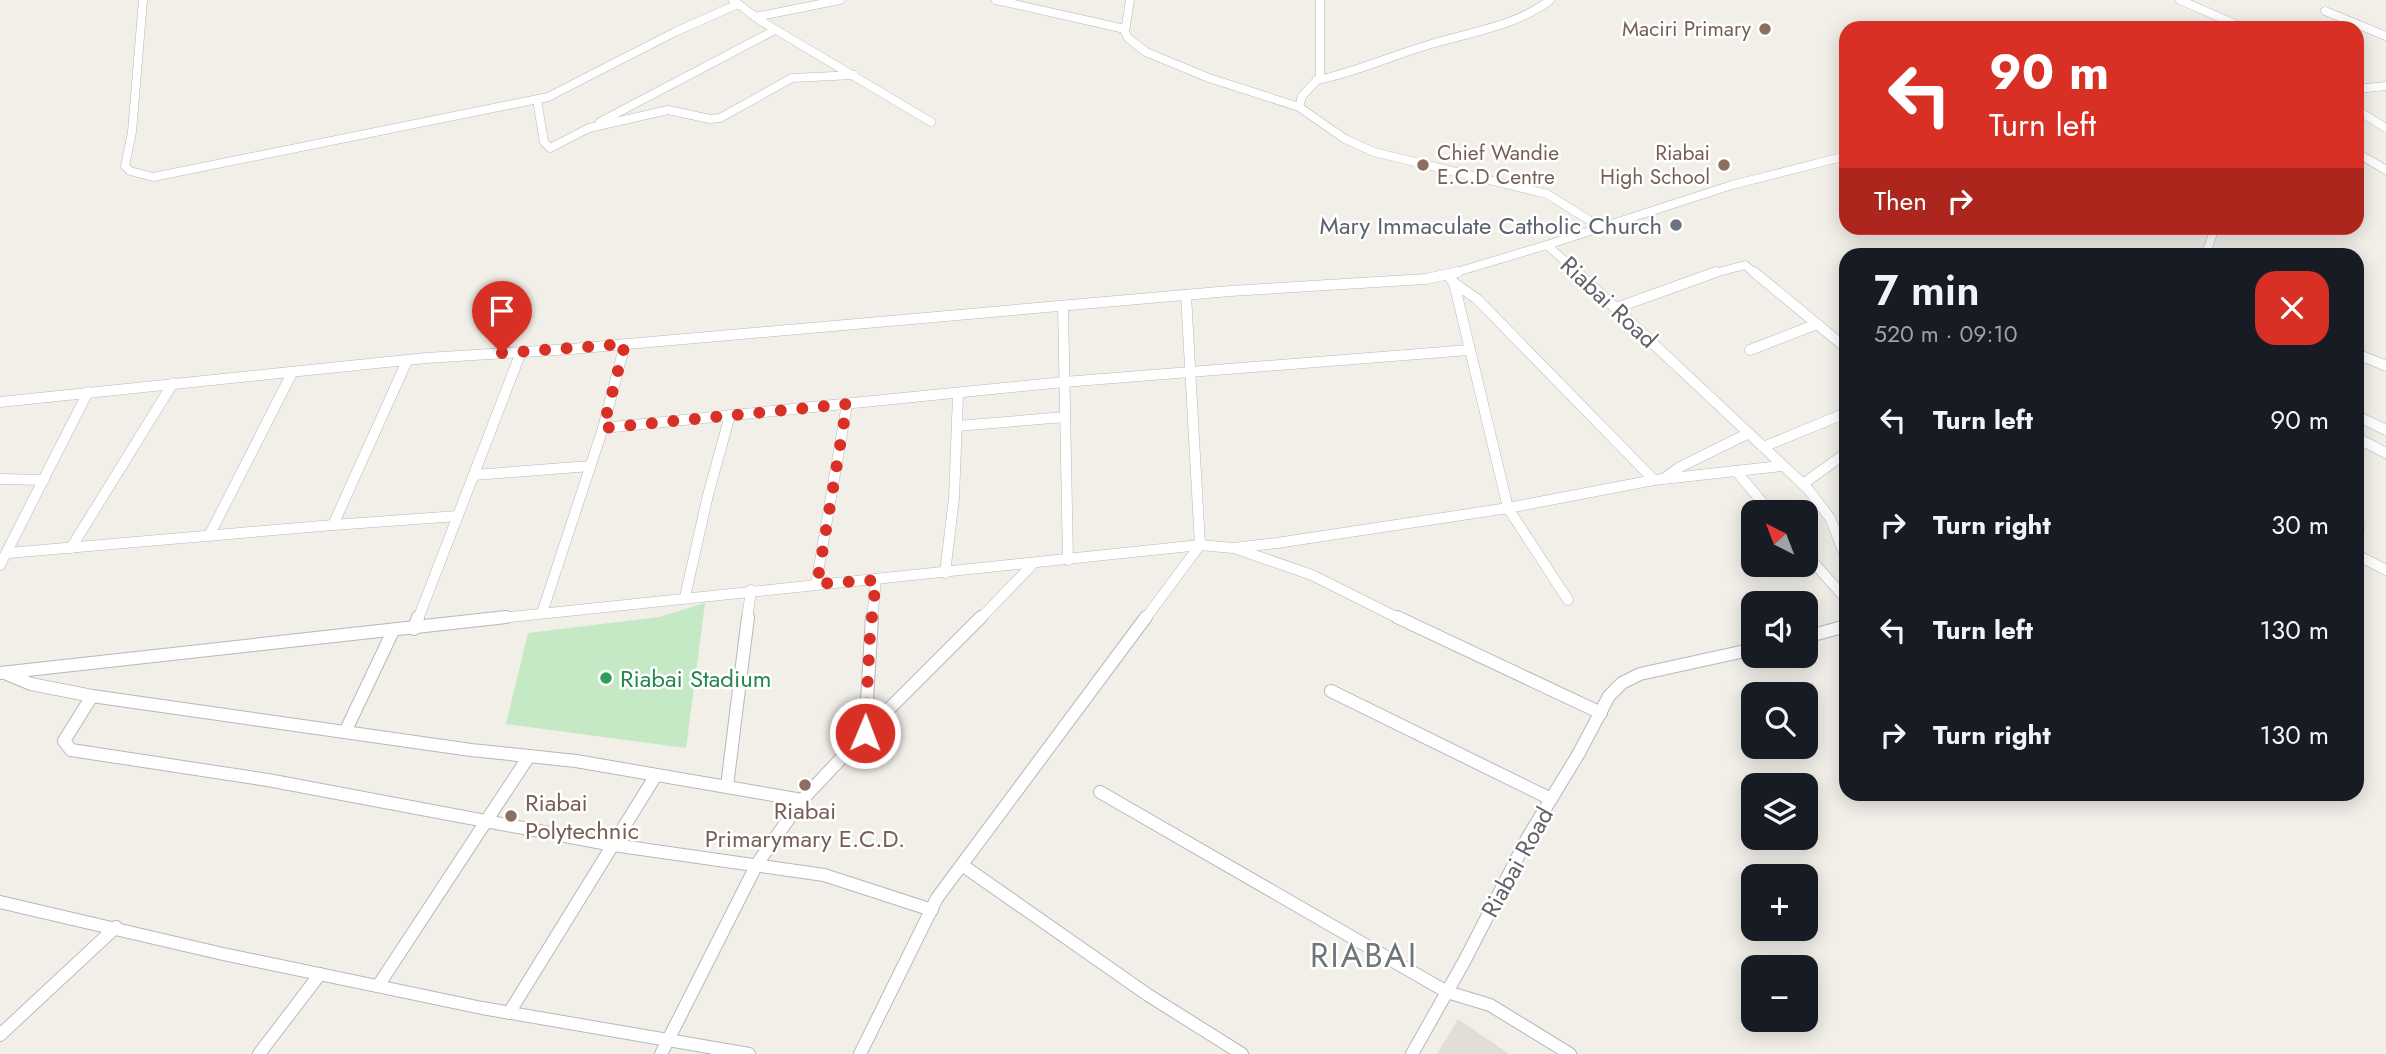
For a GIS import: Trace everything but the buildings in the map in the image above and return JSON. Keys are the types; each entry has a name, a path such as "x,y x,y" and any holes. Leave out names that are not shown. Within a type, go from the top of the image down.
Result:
{"street":[{"path":"143,0 132,132 125,166 131,172 153,177 554,95 735,2 775,30 931,122"},
{"path":"755,17 840,0"},
{"path":"996,0 1125,29"},
{"path":"1130,0 1125,29 1128,38 1164,60 1209,78 1299,107 1345,139 1374,152 1547,194 1600,227"},
{"path":"1299,107 1302,96 1317,79 1321,66 1320,0"},
{"path":"1317,79 1348,75 1425,46 1501,25 1546,5 1550,0"},
{"path":"2180,0 2228,21"},
{"path":"2325,11 2348,21"},
{"path":"2364,28 2386,37"},
{"path":"537,100 546,146 556,147 775,30"},
{"path":"589,128 668,110 715,119 792,78 854,75"},
{"path":"2364,88 2386,86"},
{"path":"2364,114 2386,128"},
{"path":"2364,157 2386,170"},
{"name":"Riabai Road","path":"1839,158 1657,207 1547,245 1803,484 1822,505 1839,538"},
{"path":"0,402 407,361 1186,295 1451,279 1547,245"},
{"path":"1616,307 1734,266 1745,265 1839,342"},
{"path":"1451,279 1507,508 1568,600"},
{"path":"1451,279 1477,299 1659,479"},
{"path":"860,1054 932,910 962,865 1200,545 1186,295"},
{"path":"1063,306 1068,560"},
{"path":"1750,350 1817,324"},
{"path":"542,613 603,428 625,344"},
{"path":"603,428 1064,382 1469,350"},
{"path":"414,629 521,352"},
{"path":"2364,357 2386,366"},
{"path":"333,525 407,361"},
{"path":"209,536 292,373"},
{"path":"71,548 173,383"},
{"path":"0,565 44,480 64,434 88,392"},
{"path":"945,573 954,498 958,394"},
{"path":"817,584 847,404"},
{"path":"685,597 708,495 730,415"},
{"path":"1763,447 1839,415"},
{"path":"957,426 1065,417"},
{"path":"2364,419 2386,430"},
{"path":"1659,479 1749,433"},
{"path":"2364,442 2386,453"},
{"path":"1803,484 1839,458"},
{"path":"2,673 751,590 1032,565 1200,545 1233,548 1507,508 1659,479 1781,466"},
{"path":"474,475 590,467"},
{"path":"1736,471 1760,500"},
{"path":"0,479 44,480"},
{"path":"8,553 458,516"},
{"path":"1233,548 1312,575 1452,645 1601,713"},
{"path":"2364,559 2386,570"},
{"path":"665,1047 757,864 802,800 1032,565"},
{"path":"1818,568 1839,591"},
{"path":"865,733 876,580"},
{"path":"727,786 751,590"},
{"path":"1818,634 1839,628"},
{"path":"346,730 393,631"},
{"name":"Riabai Road","path":"1412,1054 1609,696 1622,683 1640,674 1741,652"},
{"path":"2,673 31,684 92,696 529,756 802,800"},
{"path":"1331,691 1551,799"},
{"path":"92,696 64,741 71,750 268,780 613,845 824,875 932,910"},
{"path":"378,986 529,756"},
{"path":"509,1013 656,775"},
{"path":"1100,792 1447,992 1490,1005 1570,1054"},
{"path":"962,865 1148,995 1242,1054"},
{"path":"0,902 223,954 665,1047 749,1054"},
{"path":"0,1035 116,927"},
{"path":"259,1054 320,974"}],"shaded area":[{"path":"1458,1019 1509,1054 1437,1054"}],"green space":[{"name":"Riabai Stadium","path":"705,603 686,748 506,724 528,633 659,617"}],"place":[{"name":"Maciri Primary","path":"1765,29"},
{"name":"Chief Wandie E.C.D Centre","path":"1423,165"},
{"name":"Riabai High School","path":"1724,165"},
{"name":"Mary Immaculate Catholic Church","path":"1676,225"},
{"name":"Riabai Stadium","path":"606,678"},
{"name":"Riabai Primarymary E.C.D.","path":"805,785"},
{"name":"Riabai Polytechnic","path":"511,816"}],"district":[{"name":"RIABAI","path":"1364,955"}],"route":[{"path":"502,353 625,344 603,428 847,404 817,584 876,580 865,733"}]}
